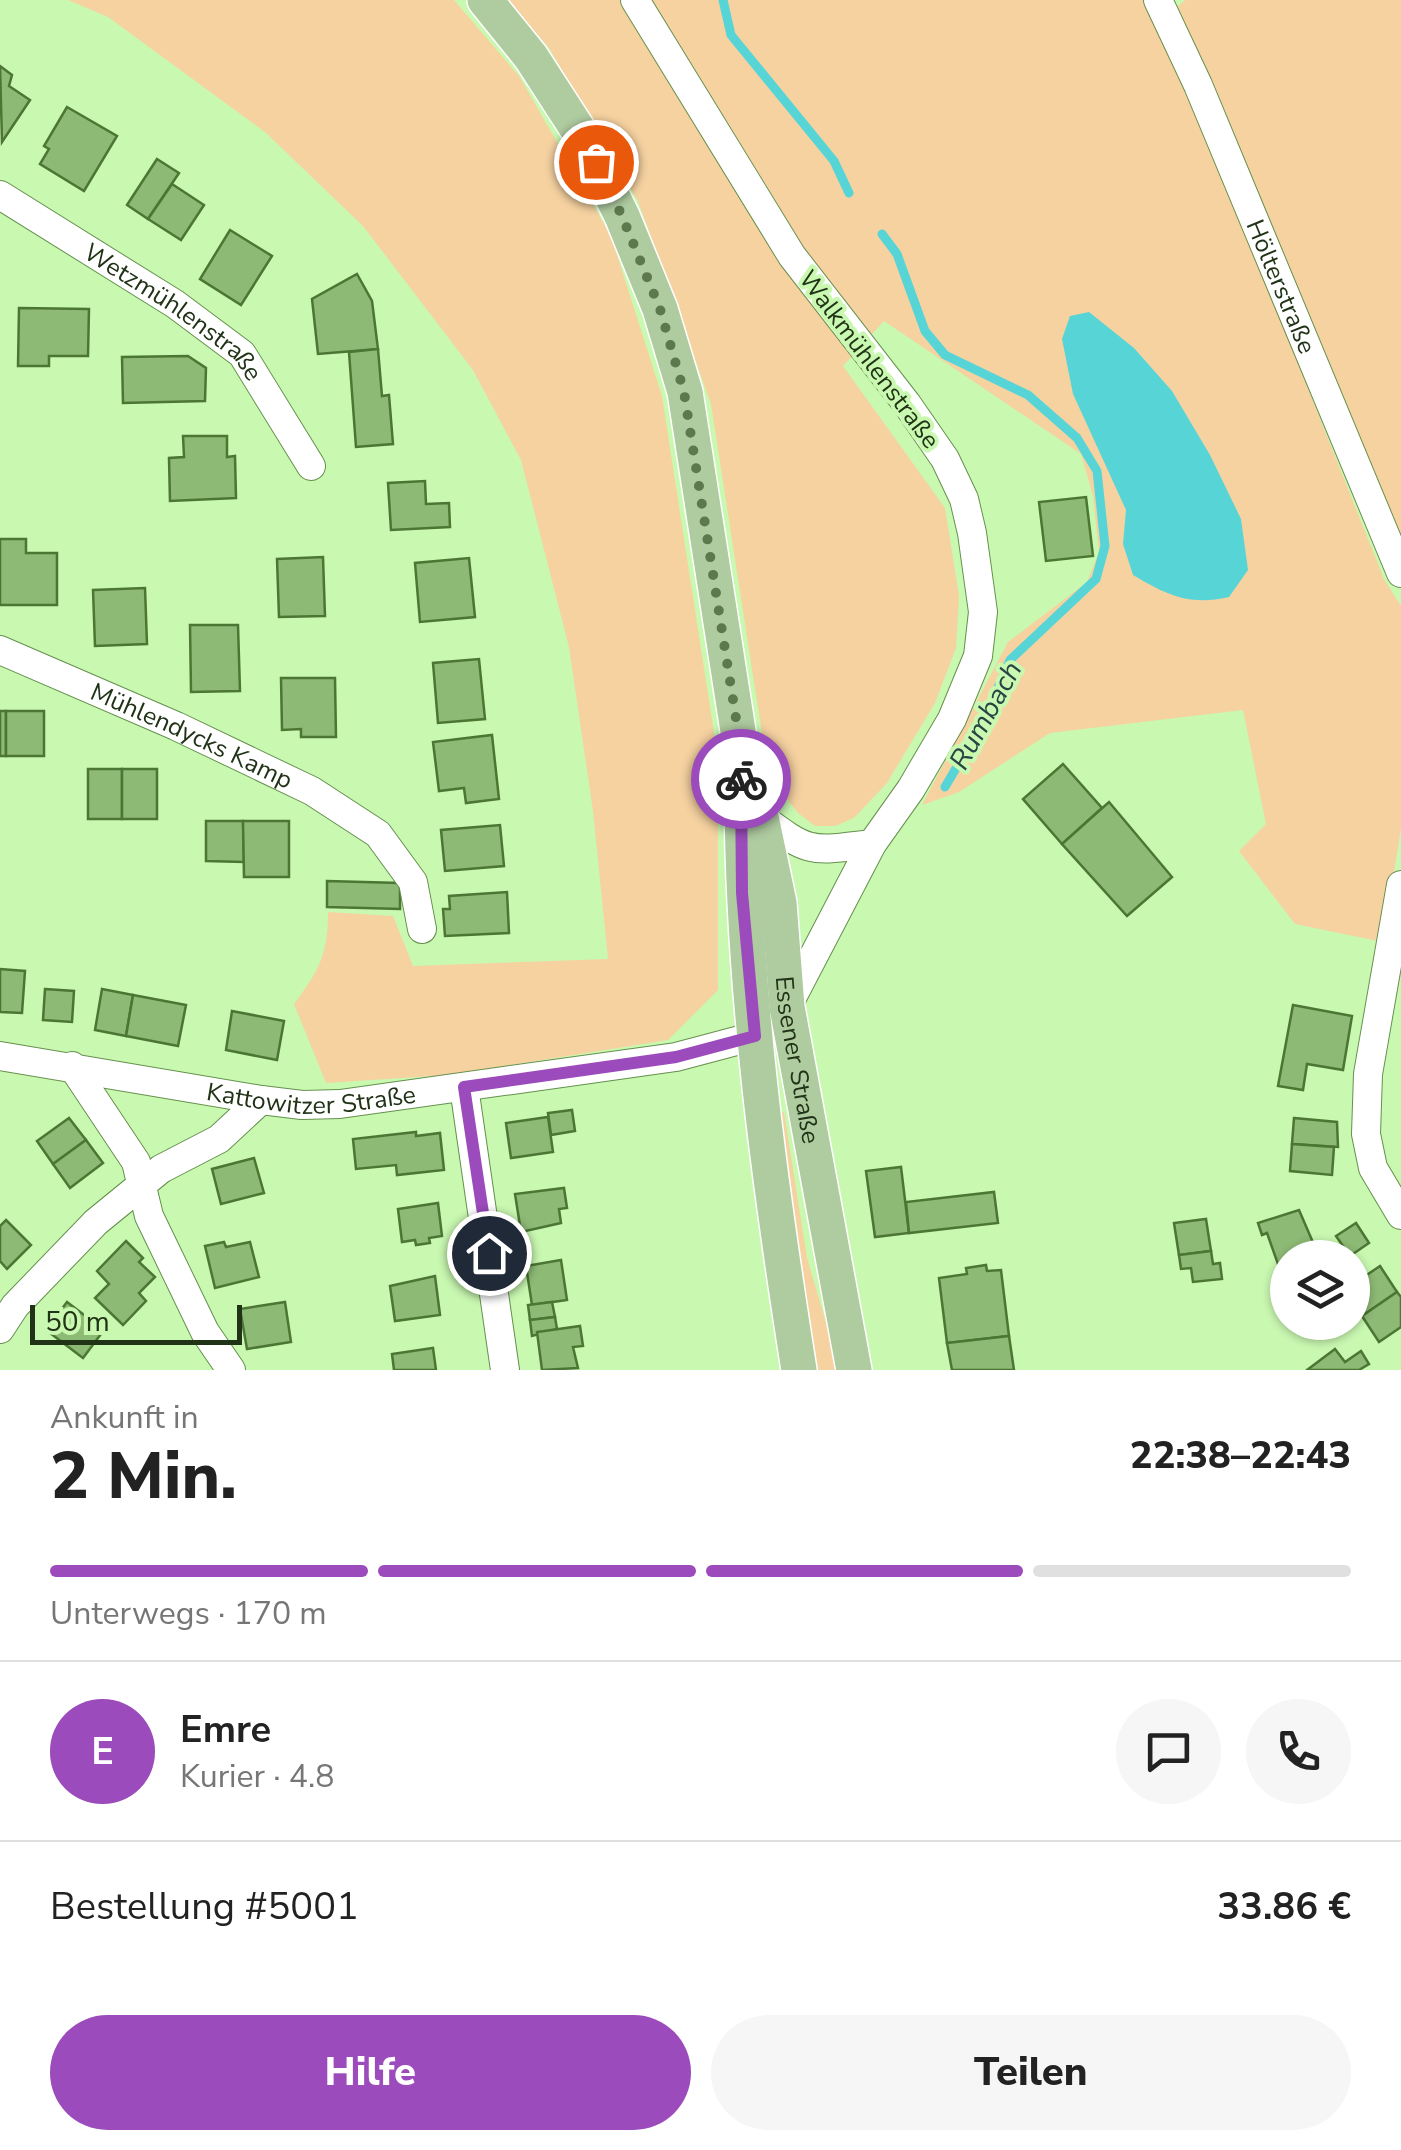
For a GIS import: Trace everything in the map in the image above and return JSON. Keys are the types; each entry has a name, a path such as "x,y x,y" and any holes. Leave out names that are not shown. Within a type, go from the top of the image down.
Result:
{"main road":[{"name":"Essener Straße","path":"484,0 531,57 582,136 622,216 660,309 684,392 741,750 762,817 779,904 787,1007 854,1370"},
{"name":"Essener Straße","path":"741,750 742,893 760,1110 799,1370"}],"street":[{"name":"Walkmühlenstraße","path":"634,0 792,256 945,459 964,500 972,533 983,612 978,656 952,719 911,789 872,844 787,1007"},
{"name":"Hölterstraße","path":"1158,0 1198,85 1401,573"},
{"name":"Wetzmühlenstraße","path":"0,194 176,304 242,354 311,466"},
{"name":"Mühlendycks Kamp","path":"0,650 312,790 378,834 412,882 422,929"},
{"path":"762,817 794,842 816,850 872,844"},
{"path":"1401,884 1368,1074 1366,1134 1373,1168 1401,1215"},
{"name":"Kattowitzer Straße","path":"0,1056 261,1100 340,1104 676,1057 755,1036 787,1007"},
{"path":"72,1066 136,1162 149,1216 205,1332 231,1370"},
{"path":"464,1087 505,1370"},
{"path":"0,1329 15,1306 96,1222 162,1168 220,1139 261,1100"}],"shaded area":[{"path":"68,0 454,0 519,76 611,236 662,396 718,759 718,990 668,1040 448,1075 326,1083 294,1004 320,961 328,912 393,916 413,966 608,959 593,811 569,647 521,460 473,370 363,226 265,132 108,17"},
{"path":"507,0 1153,0 1384,579 1401,606 1401,828 1383,942 1295,924 1239,851 1266,824 1243,710 1050,733 959,792 922,805 1008,642 1087,582 1099,552 1093,496 1081,454 884,321 843,366 945,508 959,596 956,648 935,703 887,783 854,818 835,826 815,826 798,813 784,795 763,740 711,404 638,201 549,48"},
{"path":"1185,0 1401,0 1401,552 1177,7"},
{"path":"784,1112 807,1258 836,1370 816,1370 778,1114"}],"water":[{"path":"1089,312 1134,348 1172,391 1210,455 1241,519 1248,570 1229,597 1179,597 1133,575 1123,544 1126,510 1073,394 1062,339 1070,316"}],"building":[{"path":"0,66 12,75 9,86 30,100 2,142"},
{"path":"67,107 117,136 84,191 40,164 49,149 44,146"},
{"path":"157,159 179,173 148,219 127,205"},
{"path":"172,184 204,205 181,240 148,219"},
{"path":"230,230 272,256 241,305 200,279"},
{"path":"357,274 372,301 378,349 318,354 312,299"},
{"path":"19,308 89,309 88,356 49,356 49,366 18,366"},
{"path":"378,349 382,396 389,395 393,444 356,447 349,352"},
{"path":"188,356 206,368 205,401 123,403 122,357"},
{"path":"183,436 227,436 227,457 235,456 236,498 170,501 169,458 184,457"},
{"path":"425,481 426,504 449,503 450,527 391,530 388,483"},
{"path":"1086,497 1093,556 1046,561 1039,502"},
{"path":"0,539 26,539 26,553 57,553 57,605 0,605"},
{"path":"323,557 325,616 279,617 277,559"},
{"path":"469,558 475,617 420,622 415,563"},
{"path":"145,588 147,644 95,646 93,590"},
{"path":"190,625 238,625 240,691 191,692"},
{"path":"479,659 485,719 438,723 433,663"},
{"path":"281,678 335,678 336,737 301,737 301,729 282,730"},
{"path":"0,711 6,711 6,756 0,756"},
{"path":"6,711 44,711 44,756 6,756"},
{"path":"492,735 499,799 466,803 464,788 439,791 433,742"},
{"path":"1063,764 1102,808 1062,844 1023,799"},
{"path":"88,769 122,769 122,819 88,819"},
{"path":"122,769 157,769 157,819 122,819"},
{"path":"1109,802 1172,877 1127,916 1062,844"},
{"path":"206,821 243,821 244,862 206,861"},
{"path":"243,821 289,821 289,877 244,877"},
{"path":"500,825 504,866 445,871 441,830"},
{"path":"327,881 400,883 400,909 327,907"},
{"path":"507,892 509,933 445,936 443,909 450,909 449,896"},
{"path":"0,969 25,971 22,1013 0,1012"},
{"path":"45,989 74,991 72,1022 43,1020"},
{"path":"102,989 133,995 126,1036 95,1030"},
{"path":"133,995 186,1005 178,1046 126,1036"},
{"path":"1293,1005 1352,1016 1343,1070 1307,1064 1303,1090 1278,1086"},
{"path":"232,1011 284,1021 277,1060 226,1050"},
{"path":"572,1110 575,1131 551,1135 548,1113"},
{"path":"548,1117 553,1152 511,1158 506,1123"},
{"path":"69,1118 86,1140 53,1164 37,1141"},
{"path":"1294,1118 1337,1122 1338,1147 1292,1144"},
{"path":"416,1132 416,1136 440,1133 444,1170 397,1175 396,1165 356,1169 353,1139"},
{"path":"86,1140 103,1163 70,1188 53,1164"},
{"path":"1292,1144 1334,1147 1332,1175 1290,1171"},
{"path":"254,1158 264,1193 221,1204 212,1169"},
{"path":"901,1167 909,1233 875,1237 866,1171"},
{"path":"564,1188 567,1208 559,1209 561,1223 521,1232 515,1194"},
{"path":"994,1192 998,1223 909,1233 906,1202"},
{"path":"438,1203 442,1236 429,1238 430,1243 402,1242 398,1209"},
{"path":"1299,1210 1312,1240 1270,1242 1267,1233 1262,1235 1258,1223"},
{"path":"1206,1219 1211,1251 1179,1255 1174,1223"},
{"path":"6,1220 31,1245 7,1269 0,1261 0,1226"},
{"path":"1356,1223 1367,1240 1339,1240 1336,1236"},
{"path":"126,1241 143,1258 139,1262 155,1277 139,1293 146,1301 123,1325 95,1298 109,1284 97,1271"},
{"path":"224,1242 226,1247 250,1242 259,1277 215,1288 205,1246"},
{"path":"1211,1251 1213,1264 1220,1263 1222,1279 1193,1282 1191,1268 1181,1269 1179,1255"},
{"path":"561,1260 567,1300 532,1305 526,1266"},
{"path":"986,1265 987,1271 1001,1270 1009,1336 947,1343 939,1278 967,1274 966,1268"},
{"path":"1380,1266 1397,1292 1370,1311 1370,1273"},
{"path":"435,1276 440,1315 395,1321 390,1286"},
{"path":"1397,1292 1401,1297 1401,1327 1379,1342 1370,1328 1370,1311"},
{"path":"67,1302 104,1330 83,1358 46,1330"},
{"path":"285,1302 291,1342 247,1349 240,1309"},
{"path":"552,1302 555,1317 530,1320 528,1305"},
{"path":"555,1317 557,1329 532,1336 530,1320"},
{"path":"580,1326 583,1346 573,1347 578,1368 542,1370 537,1332"},
{"path":"1009,1336 1014,1370 952,1370 947,1343"},
{"path":"433,1348 436,1370 394,1370 392,1354"},
{"path":"1335,1349 1345,1362 1361,1351 1369,1364 1359,1370 1307,1370"}],"waterway":[{"name":"Rumbach","path":"723,0 731,35 834,161 849,193"},
{"name":"Rumbach","path":"882,234 897,254 925,331 945,355 1028,395 1077,438 1097,471 1105,546 1096,579 1010,660 982,724 945,787"}],"way so far":[{"path":"596,162 660,309 684,392 741,750 741,779"}],"route":[{"path":"489,1253 464,1087 676,1057 755,1036 742,893 741,779"}]}
